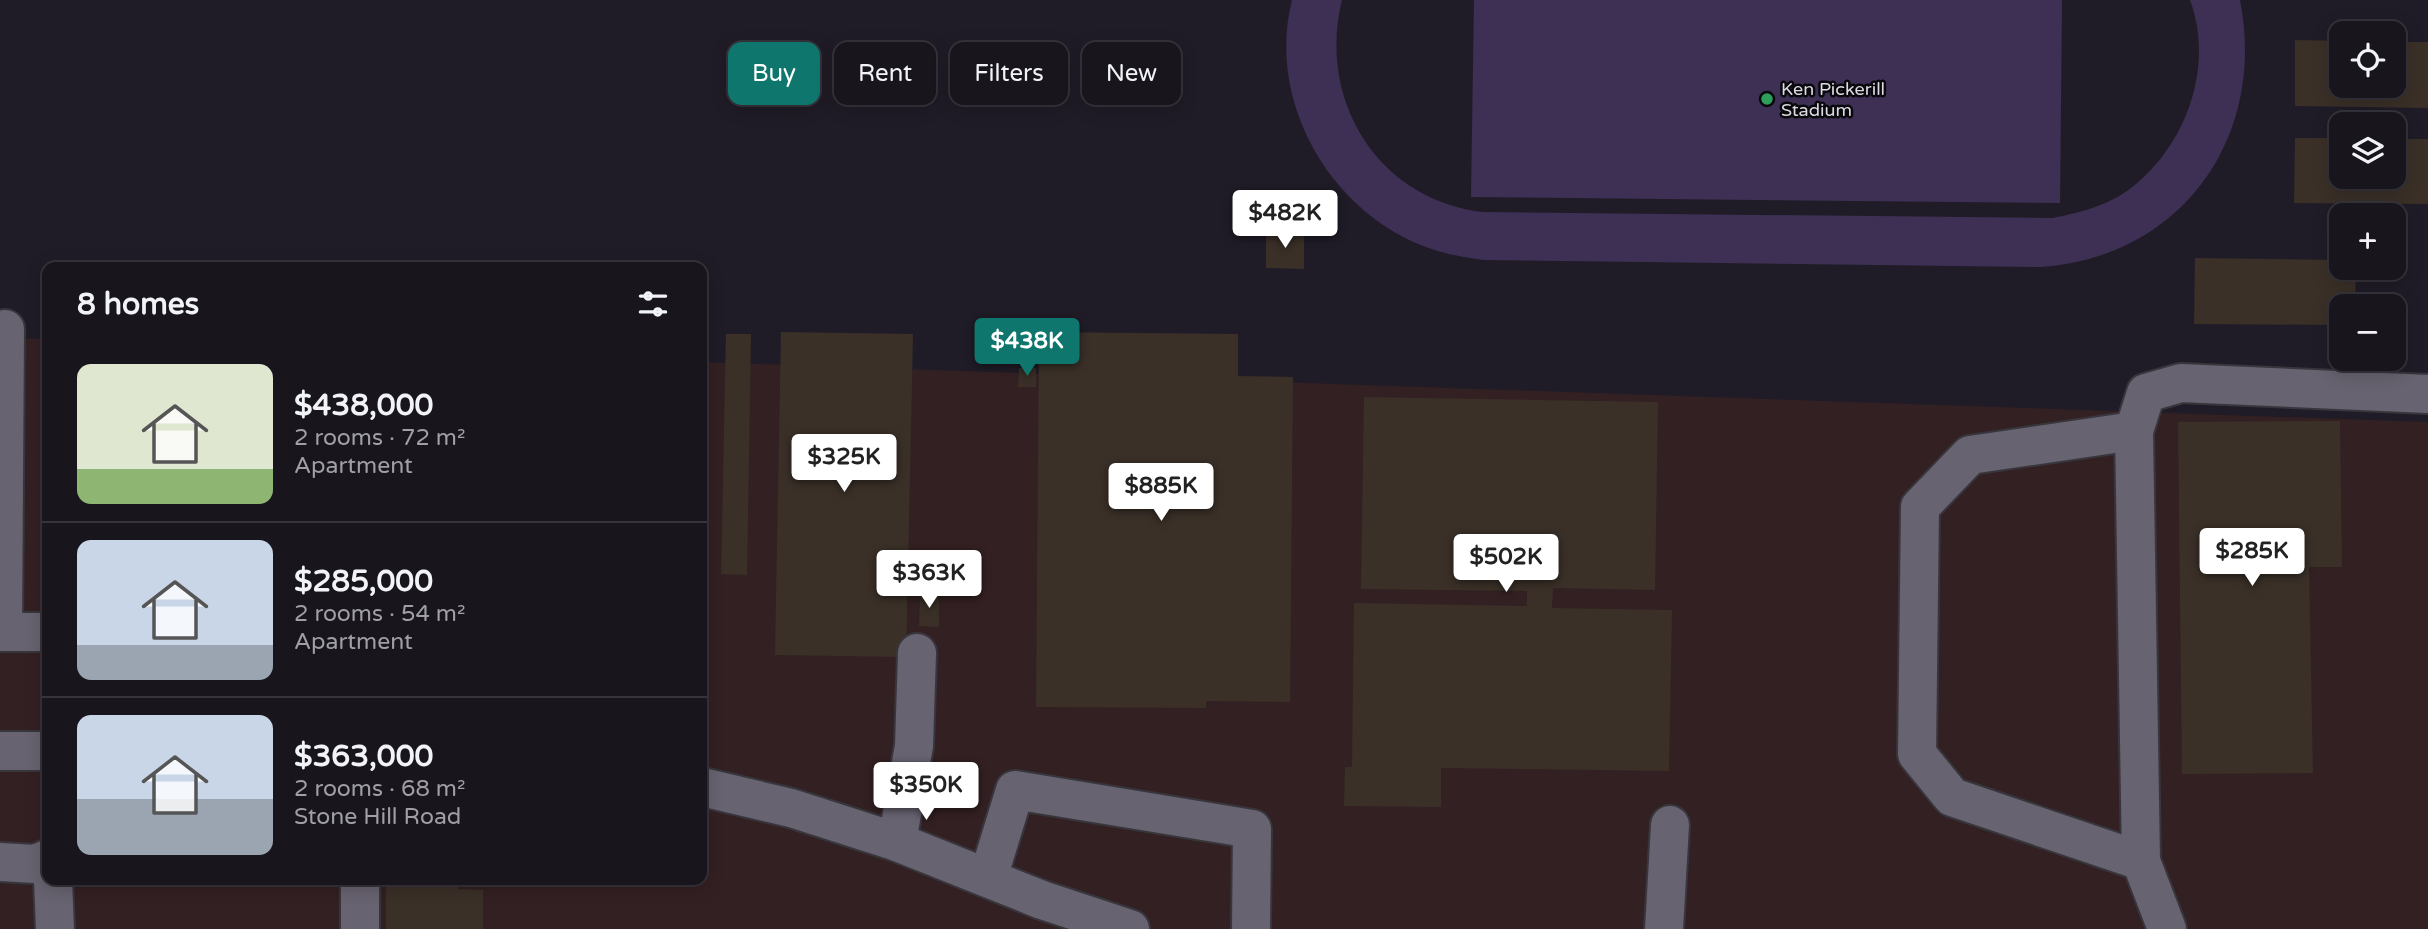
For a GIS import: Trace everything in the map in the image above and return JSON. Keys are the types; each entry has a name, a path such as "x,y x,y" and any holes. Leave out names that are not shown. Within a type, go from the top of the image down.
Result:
{"street":[{"path":"5,329 2,632 42,632"},
{"path":"2167,929 2141,861 2134,431 2146,393 2181,383 2428,394"},
{"path":"2134,431 1970,455 1920,507 1917,754 1952,797 2141,861"},
{"path":"897,842 914,746 917,653"},
{"path":"0,751 42,751"},
{"path":"707,788 791,808 897,842 1042,900 1130,929"},
{"path":"988,878 1015,790 1252,829 1251,929"},
{"path":"1664,929 1670,825"},
{"path":"0,862 35,864 42,861"},
{"path":"53,885 55,929"},
{"path":"360,885 360,929"}],"shaded area":[{"path":"1292,0 1342,0 1337,37 1339,74 1348,108 1364,139 1386,166 1413,188 1446,204 1483,212 2064,216 2118,197 2136,184 2170,146 2192,100 2197,75 2197,25 2190,0 2240,0 2245,50 2240,98 2226,142 2203,181 2173,214 2135,240 2091,258 2041,267 1484,260 1458,256 1416,243 1384,225 1355,202 1331,175 1311,144 1297,110 1288,74 1286,37"},
{"name":"Ken Pickerill Stadium","path":"1474,0 2062,0 2060,203 1471,197"},
{"path":"0,338 42,339 42,885 707,885 707,362 2428,422 2428,929 0,929"}],"building":[{"path":"2295,40 2329,41 2329,98 2406,98 2406,42 2428,42 2428,108 2295,106"},
{"path":"2295,138 2329,138 2329,189 2406,189 2406,139 2428,139 2428,204 2294,203"},
{"path":"1266,232 1304,232 1304,269 1266,268"},
{"path":"2195,258 2329,260 2329,280 2356,280 2355,294 2329,294 2329,325 2194,324"},
{"path":"781,332 913,334 906,657 775,655"},
{"path":"1039,332 1238,334 1238,376 1293,377 1290,702 1206,701 1206,708 1036,707"},
{"path":"726,334 751,334 747,575 721,574"},
{"path":"1019,368 1036,368 1036,387 1018,387"},
{"path":"1364,397 1658,402 1655,590 1553,588 1552,608 1672,610 1669,771 1441,768 1441,807 1344,806 1345,767 1352,767 1354,603 1527,606 1527,591 1361,589"},
{"path":"2340,421 2342,567 2309,567 2313,773 2182,774 2178,422"},
{"path":"920,594 939,594 939,627 919,626"},
{"path":"386,885 458,885 458,889 483,890 483,929 386,929"}],"place":[{"name":"Ken Pickerill Stadium","path":"1767,99"}]}
